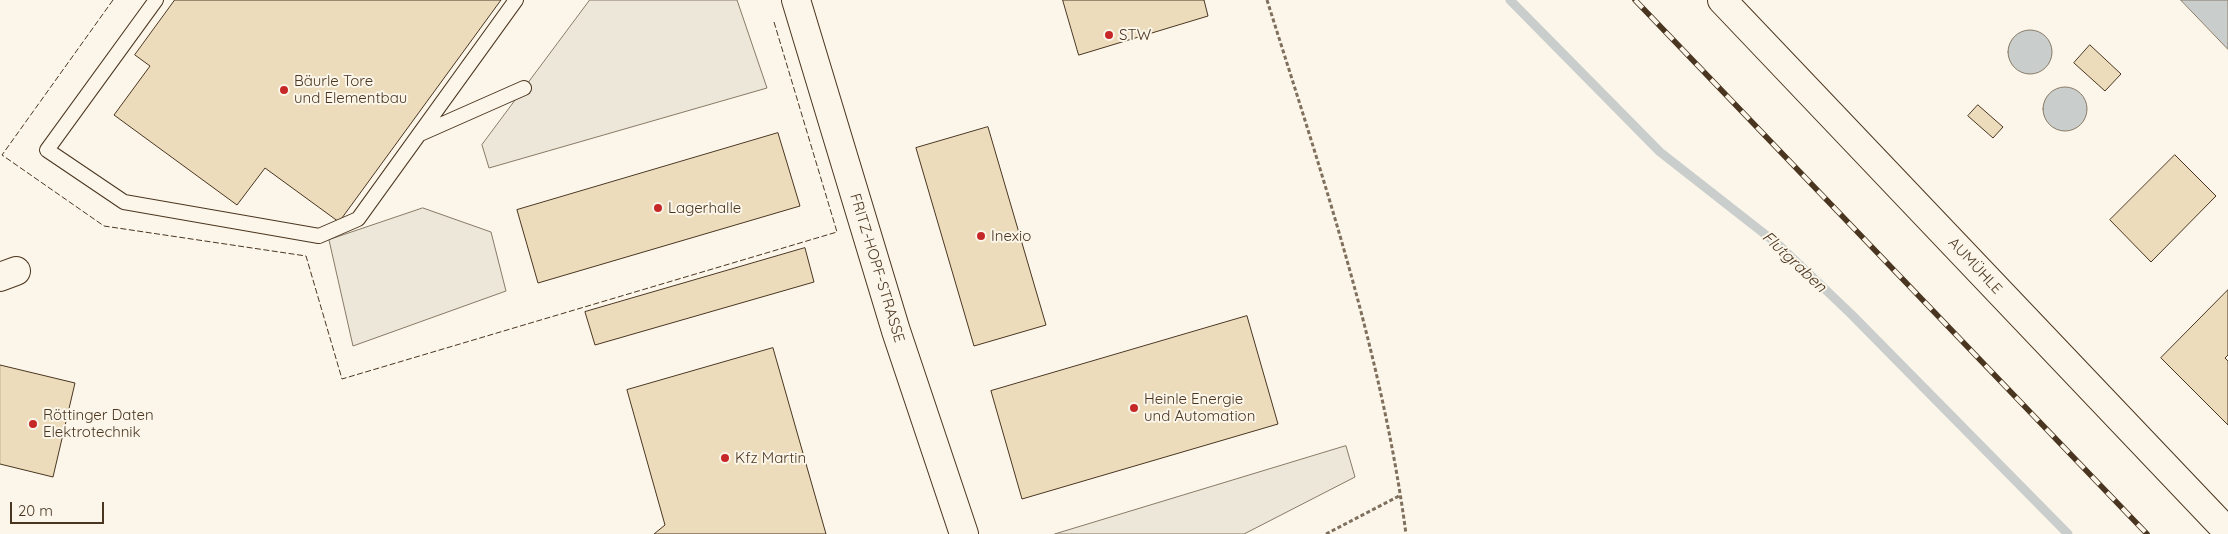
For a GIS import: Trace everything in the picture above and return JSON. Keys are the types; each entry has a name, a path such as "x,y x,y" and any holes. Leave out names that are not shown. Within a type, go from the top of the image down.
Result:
{"street":[{"name":"FRITZ-HOPF-STRASSE","path":"796,0 896,330 964,534"},
{"name":"AUMÜHLE","path":"1722,0 2228,532"}],"lane":[{"path":"156,0 47,150 124,202 319,236 358,219 516,0"},
{"path":"419,135 524,88"}],"path":[{"path":"1267,0 1335,218 1380,390 1401,495 1406,534"},
{"path":"1326,534 1401,495"}],"shaded area":[{"path":"590,0 737,0 767,88 489,168 482,145"},
{"path":"2181,0 2228,0 2228,49"},
{"path":"2030,30 2042,34 2048,40 2052,52 2048,64 2042,70 2030,74 2018,70 2012,64 2008,52 2012,40 2018,34"},
{"path":"2065,87 2077,91 2083,97 2087,109 2083,121 2077,127 2065,131 2053,127 2047,121 2043,109 2047,97 2053,91"},
{"path":"423,208 491,232 506,291 353,346 329,240"},
{"path":"1346,446 1355,477 1244,534 1055,534"}],"building":[{"name":"Bäurle Tore und Elementbau","path":"175,0 501,0 339,222 265,168 237,205 114,115 150,66 135,55"},
{"name":"STW","path":"1063,0 1204,0 1208,16 1079,55"},
{"path":"2090,45 2121,74 2105,91 2074,63"},
{"path":"1978,105 2003,127 1993,138 1968,116"},
{"name":"Inexio","path":"988,127 1046,325 974,346 916,148"},
{"name":"Lagerhalle","path":"778,133 800,206 538,283 517,210"},
{"path":"2175,155 2216,196 2151,262 2110,220"},
{"path":"805,248 814,282 595,345 585,312"},
{"path":"2228,290 2228,355 2225,358 2228,361 2228,425 2161,358"},
{"name":"Heinle Energie und Automation","path":"1247,316 1278,424 1022,499 991,391"},
{"name":"Kfz Martin","path":"773,348 826,534 654,534 665,525 627,390"},
{"name":"Röttinger Daten Elektrotechnik","path":"0,365 75,383 53,477 0,464"}],"waterway":[{"name":"Flutgraben","path":"1510,0 1660,152 1780,246 1852,315 2068,534"}],"railway":[{"path":"1635,0 2147,534"}],"fence":[{"path":"113,0 2,155 104,226 306,256 342,379 837,232 774,22"}],"place":[{"name":"STW","path":"1109,35"},
{"name":"Bäurle Tore und Elementbau","path":"284,90"},
{"name":"Lagerhalle","path":"658,208"},
{"name":"Inexio","path":"981,236"},
{"name":"Heinle Energie und Automation","path":"1134,408"},
{"name":"Röttinger Daten Elektrotechnik","path":"33,424"},
{"name":"Kfz Martin","path":"725,458"}]}
